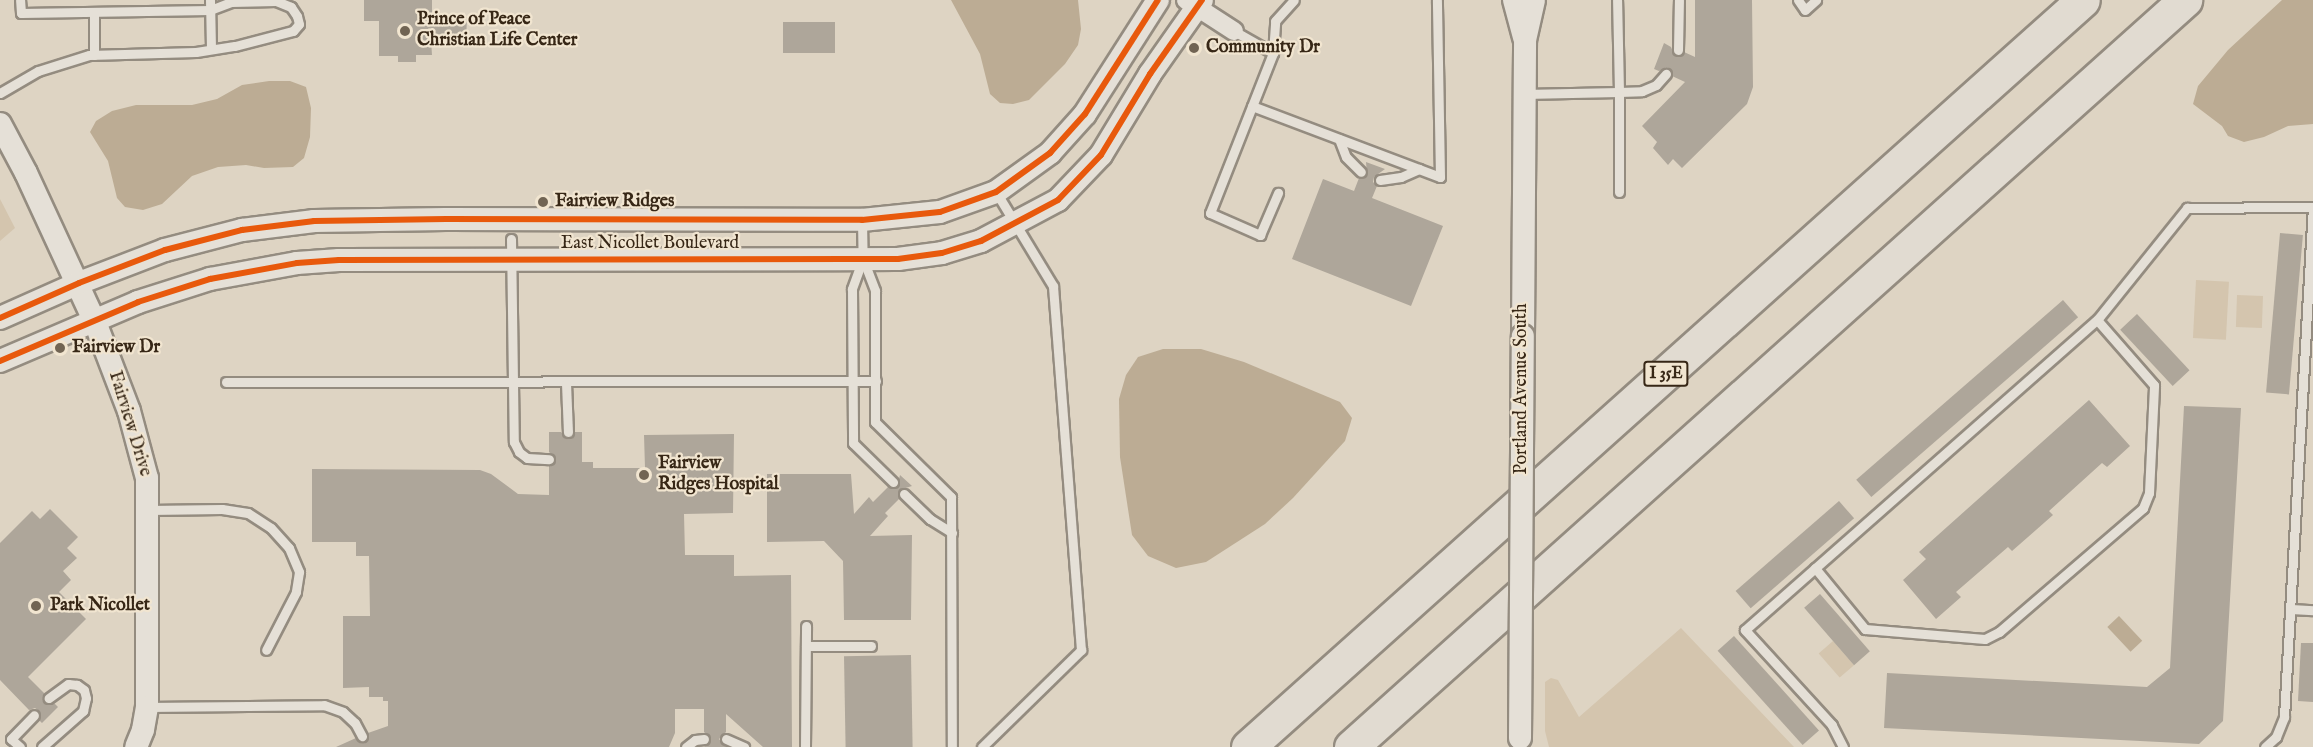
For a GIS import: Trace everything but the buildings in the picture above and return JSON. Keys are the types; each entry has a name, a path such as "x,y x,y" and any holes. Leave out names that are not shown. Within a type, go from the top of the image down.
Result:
{"highway":[{"name":"I 35E","path":"1248,747 2083,0"},
{"path":"1351,747 2185,0"}],"street":[{"name":"East Nicollet Boulevard","path":"0,318 79,283 165,250 242,230 314,221 862,220 940,212 996,192 1050,153 1085,114 1158,0"},
{"name":"Portland Avenue South","path":"1514,0 1525,40"},
{"name":"Portland Avenue South","path":"1520,743 1525,40 1534,0"},
{"name":"East Nicollet Boulevard","path":"0,361 96,322 138,302 210,279 276,266 511,249 863,259 898,259 942,253 981,241 1058,200 1101,155 1195,2"},
{"path":"1195,2 1234,31"},
{"name":"Fairview Drive","path":"0,124 96,322 129,411 147,478 149,510 147,707 143,730 135,747"}],"lane":[{"path":"0,93 38,71 65,61 94,55 196,52 235,46 293,31 299,24 291,7 276,1 94,12 21,13 20,0"},
{"path":"1278,193 1260,235 1210,213 1273,52 1275,21 1294,0"},
{"path":"1252,106 1440,177 1437,0"},
{"path":"1617,0 1619,192"},
{"path":"1678,50 1679,0"},
{"path":"1798,0 1804,10 1816,0"},
{"path":"210,5 211,49"},
{"path":"94,12 94,55"},
{"path":"1234,31 1273,52"},
{"path":"1524,94 1642,91 1656,85 1666,74"},
{"path":"1339,139 1346,157 1362,172"},
{"path":"1380,180 1401,177 1419,169"},
{"path":"982,747 1082,650 1053,286 996,192"},
{"path":"1843,747 1832,725 1745,630 2097,320 2187,208 2313,207 2284,717 2276,737 2265,747"},
{"path":"862,220 863,259 875,291 875,422 951,497 952,747"},
{"path":"511,249 512,429 519,452 537,460 549,459"},
{"path":"863,259 852,289 853,443 893,482"},
{"path":"1815,568 1865,629 1986,639 1999,632 2143,508 2149,494 2154,385 2097,320"},
{"path":"226,382 512,384 876,381"},
{"path":"566,383 568,432"},
{"path":"904,494 930,519 952,533"},
{"path":"149,510 222,509 248,513 271,528 289,548 299,572 296,592 266,650"},
{"path":"2290,609 2313,610"},
{"path":"805,747 806,626"},
{"path":"806,646 871,646"},
{"path":"42,747 83,711 86,698 84,690 76,685 68,684 49,698"},
{"path":"147,707 324,705 343,712 355,723 362,736"},
{"path":"20,747 11,739 34,715"},
{"path":"686,747 695,740 704,740"},
{"path":"726,740 744,747"}],"shaded area":[{"path":"951,0 1078,0 1081,29 1078,45 1065,64 1029,100 1013,104 1000,103 990,94 980,54"},
{"path":"2282,0 2313,0 2313,124 2288,126 2264,137 2244,142 2228,136 2222,126 2193,104 2198,86 2228,50"},
{"path":"290,81 306,87 311,108 310,137 304,158 293,167 264,168 246,165 218,167 192,176 162,204 143,210 125,207 117,198 108,161 90,132 96,121 112,111 136,105 192,105 217,99 242,85"},
{"path":"0,199 15,228 0,241"},
{"path":"2196,280 2229,282 2226,340 2193,338"},
{"path":"2237,295 2263,296 2262,328 2236,327"},
{"path":"1163,349 1201,349 1244,362 1340,402 1352,418 1345,441 1293,498 1265,524 1206,562 1176,568 1148,556 1132,535 1120,457 1119,399 1126,375 1138,357"},
{"path":"2119,616 2142,641 2130,652 2107,627"},
{"path":"1681,628 1794,747 1549,747 1545,731 1545,682 1551,678 1558,680 1579,717"},
{"path":"1833,641 1854,665 1840,678 1819,653"}],"cycle path":[{"path":"0,318 79,283 165,250 242,230 314,221 862,220 940,212 996,192 1050,153 1085,114 1158,0"},
{"path":"0,361 138,302 210,279 297,263 339,260 898,259 942,253 981,241 1058,200 1101,155 1150,74 1202,0"}],"place":[{"name":"Prince of Peace Christian Life Center","path":"405,31"},
{"name":"Community Dr","path":"1194,48"},
{"name":"Fairview Ridges","path":"543,202"},
{"name":"Fairview Dr","path":"60,348"},
{"name":"Fairview Ridges Hospital","path":"644,475"},
{"name":"Park Nicollet","path":"36,606"}]}
